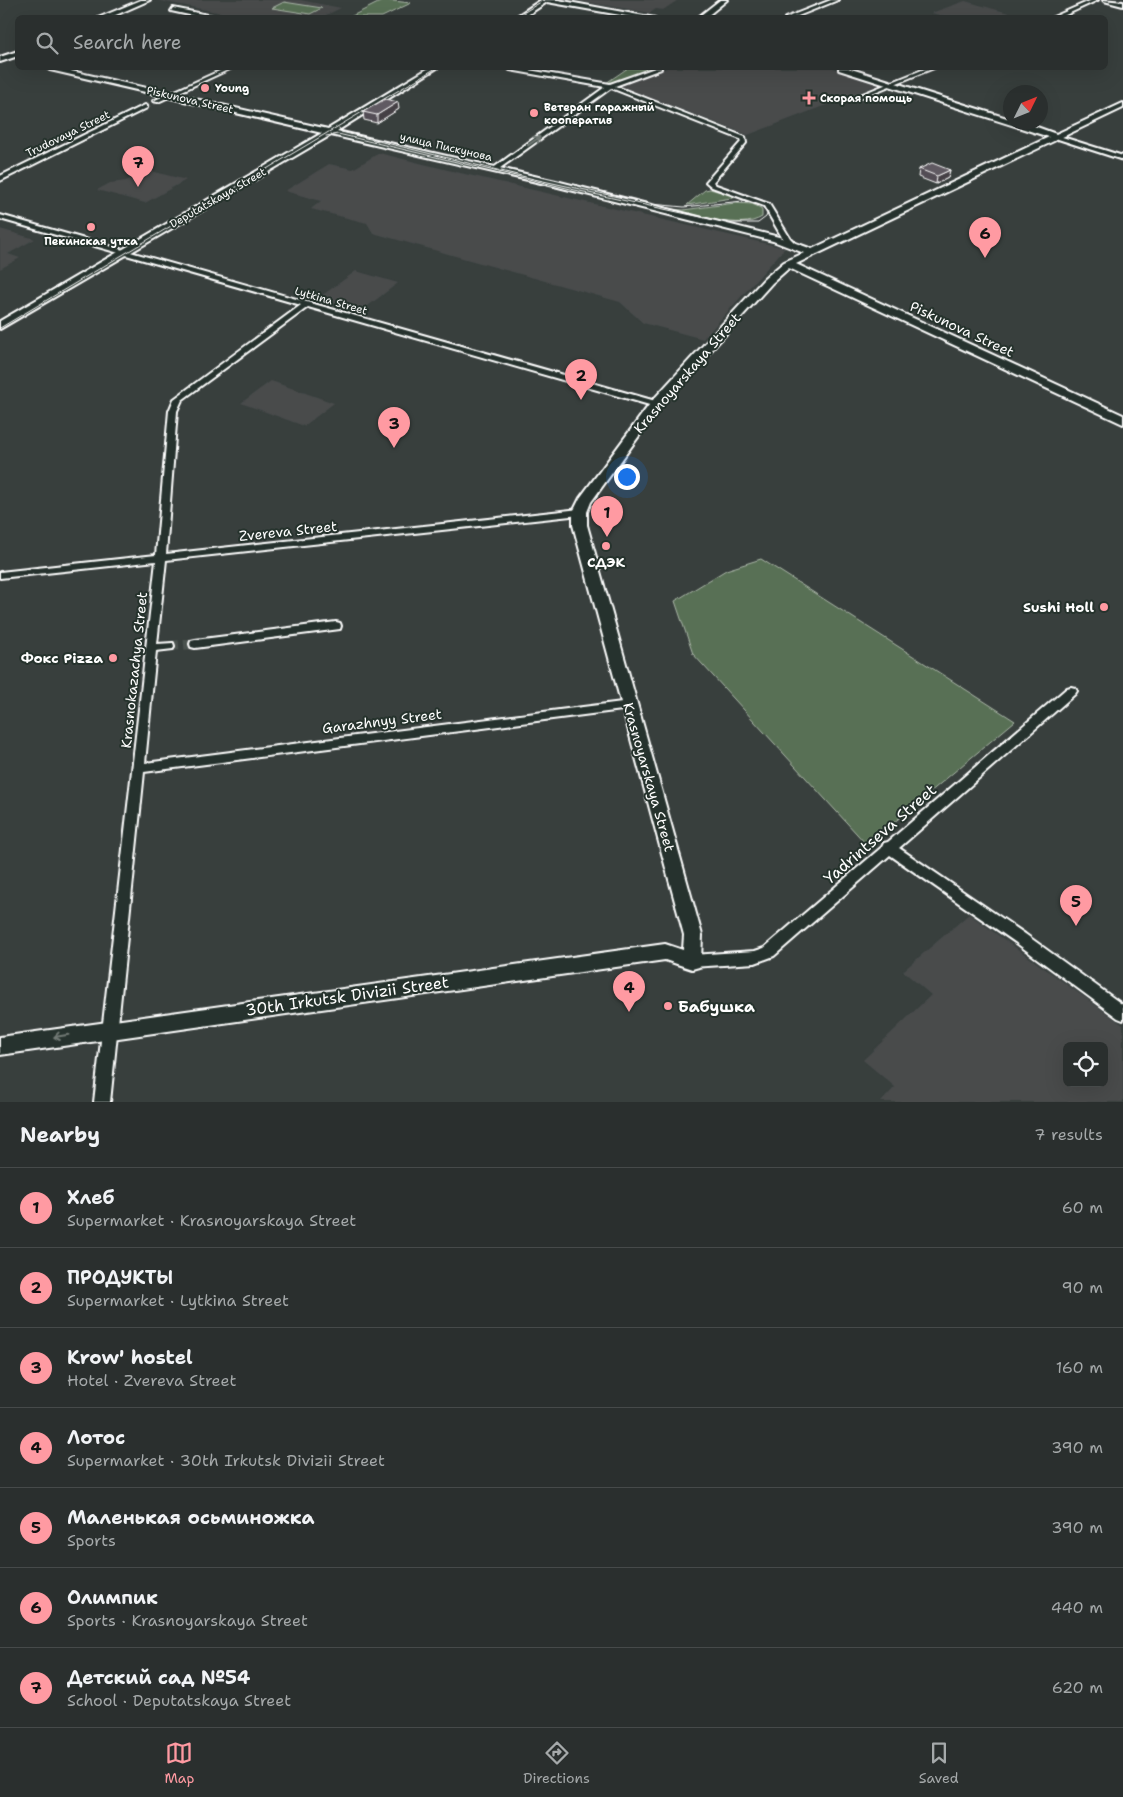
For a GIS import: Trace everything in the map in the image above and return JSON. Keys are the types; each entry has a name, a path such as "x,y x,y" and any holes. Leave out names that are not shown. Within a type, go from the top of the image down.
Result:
{"street":[{"path":"109,15 148,0"},
{"path":"522,15 546,0 634,15"},
{"path":"704,15 724,0"},
{"path":"795,15 836,0"},
{"path":"1060,15 1096,0"},
{"path":"1106,0 1123,4"},
{"path":"173,10 198,15"},
{"path":"2,58 15,54"},
{"path":"2,58 15,60"},
{"name":"Piskunova Street","path":"58,70 330,132"},
{"path":"156,101 225,70"},
{"name":"Deputatskaya Street","path":"0,326 330,132 431,70"},
{"path":"521,70 610,86 742,138 744,142 710,180 710,184 767,205 787,239 793,245"},
{"path":"494,170 610,86 654,70"},
{"path":"849,70 1003,119"},
{"path":"853,99 926,70"},
{"name":"Krasnoyarskaya Street","path":"692,961 693,935 580,525 580,512 585,501 656,404 768,281 788,264 1123,105"},
{"name":"Trudovaya Street","path":"0,179 145,107"},
{"path":"1036,130 1123,158"},
{"name":"улица Пискунова","path":"330,132 494,170"},
{"path":"494,170 793,245 811,252"},
{"name":"Lytkina Street","path":"0,217 656,404"},
{"name":"Piskunova Street","path":"788,264 1123,420"},
{"name":"Krasnokazachya Street","path":"102,1102 161,558 172,410 178,399 306,305"},
{"name":"Zvereva Street","path":"0,575 580,512"},
{"path":"195,644 336,626"},
{"path":"151,648 169,646"},
{"name":"Yadrintseva Street","path":"692,961 755,957 769,952 888,847 1071,691"},
{"name":"Garazhnyy Street","path":"138,768 630,705"},
{"path":"888,847 1123,1013"},
{"name":"30th Irkutsk Divizii Street","path":"0,1046 665,952 692,961"}],"shaded area":[{"path":"156,0 300,0 341,8 326,15 231,15"},
{"path":"573,0 678,0 663,10 656,9 650,13"},
{"path":"965,1 1016,15 939,15 931,13"},
{"path":"662,70 840,70 883,83 748,135 620,86"},
{"path":"379,153 785,248 703,339 643,323 620,302 373,233 367,223 311,209 321,201 285,191 329,164 353,169"},
{"path":"147,170 186,180 145,203 97,190 110,183 126,181"},
{"path":"0,229 35,239 8,254 20,258 0,269"},
{"path":"356,271 398,283 360,312 317,299"},
{"path":"271,381 334,403 304,426 241,403"},
{"path":"969,914 1123,1025 1123,1102 881,1102 895,1087 863,1060 931,995 903,971"}],"green space":[{"path":"384,0 411,3 386,15 354,15"},
{"path":"284,2 322,8 310,14 272,8"},
{"path":"625,70 648,70 612,84 606,83"},
{"path":"710,189 738,197 687,205 705,190"},
{"path":"735,203 752,204 761,208 762,217 753,221 730,222 672,209 683,210"},
{"path":"761,559 1015,721 867,845 693,654 675,601 726,570"}],"building":[{"path":"385,99 398,102 377,115 363,112"},
{"path":"932,163 950,170 937,176 919,169"}],"tunnel":[{"path":"145,107 156,101"},
{"path":"169,646 195,644"}],"tram line":[{"path":"520,15 544,0"},
{"path":"0,328 433,70"},
{"path":"326,136 338,134 575,190 729,223 758,223 766,217 768,212 762,206 743,201 684,207 651,204 534,179 341,132 339,128"}],"place":[{"name":"Young","path":"205,88"},
{"name":"Скорая помощь","path":"809,98"},
{"name":"Ветеран гаражный кооператив","path":"534,113"},
{"name":"Детский сад №54","path":"138,187"},
{"name":"Пекинская утка","path":"91,227"},
{"name":"Олимпик","path":"985,258"},
{"name":"ПРОДУКТЫ","path":"581,400"},
{"name":"Krow' hostel","path":"394,448"},
{"name":"Хлеб","path":"607,537"},
{"name":"СДЭК","path":"606,546"},
{"name":"Sushi Holl","path":"1104,607"},
{"name":"Фокс Pizza","path":"113,658"},
{"name":"Маленькая осьминожка","path":"1076,926"},
{"name":"Бабушка","path":"668,1006"},
{"name":"Лотос","path":"629,1012"}]}
